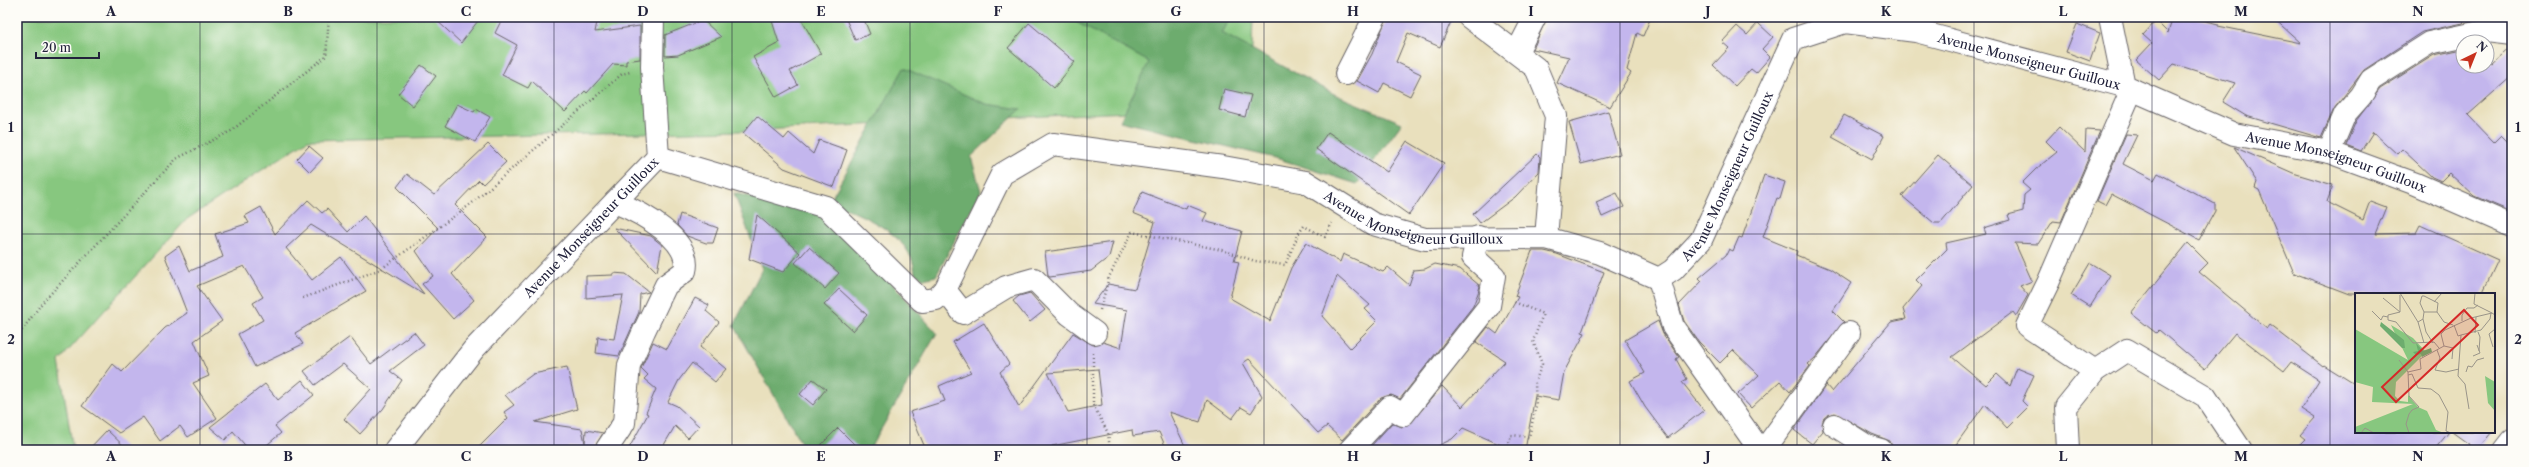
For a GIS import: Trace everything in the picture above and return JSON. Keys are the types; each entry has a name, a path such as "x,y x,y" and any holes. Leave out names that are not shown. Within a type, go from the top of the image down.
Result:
{"street":[{"path":"653,17 652,68 658,157"},
{"path":"1346,74 1375,17"},
{"path":"1469,17 1517,52 1536,68 1556,116 1546,238"},
{"path":"1517,52 1535,17"},
{"path":"2095,371 2027,326 2048,283 2128,87 2110,17"},
{"name":"Avenue Monseigneur Guilloux","path":"395,450 474,349 658,157 826,207 922,301 936,299 945,290 1002,174 1053,144 1223,167 1306,182 1373,224 1424,239 1478,237 1546,238 1600,253 1659,279 1673,270 1701,240 1793,39 1845,22 1916,31 2128,87 2234,134 2329,152 2416,184 2512,226"},
{"path":"2329,152 2345,114 2361,96 2371,80 2429,43 2486,31 2512,34"},
{"path":"606,450 624,423 630,365 644,331 666,285 685,271 688,262 685,253 668,234 641,213 615,202"},
{"path":"1350,450 1390,407 1403,415 1489,306 1494,276 1473,257 1478,237"},
{"path":"945,290 963,313 1006,287 1034,279 1069,314 1095,333"},
{"path":"1659,279 1673,327 1760,450"},
{"path":"1764,450 1849,333"},
{"path":"2068,450 2066,407 2095,371 2127,350 2205,396 2241,450"},
{"path":"1834,425 1867,446 1881,450"},
{"path":"2505,450 2512,441"}],"path":[{"path":"17,337 42,303 176,158 231,131 326,56 329,17"},
{"path":"303,298 381,269 471,204 622,74 652,68"},
{"path":"1110,450 1108,433 1093,405 1091,365 1095,333 1108,277 1132,232 1222,250 1255,261 1285,265 1298,233 1304,226 1325,237 1341,204"},
{"path":"1490,297 1506,299 1543,314 1534,341 1542,364 1535,383 1536,406 1528,438 1511,435 1507,450"}],"green space":[{"path":"17,17 1253,17 1250,106 741,131 308,140 187,219 59,361 73,450 17,450"},
{"path":"1067,17 1231,17 1222,33 1336,95 1402,123 1357,184 1279,159 1120,121 1149,62"},
{"path":"904,68 986,104 1021,109 971,157 981,191 936,276 924,279 915,273 912,259 905,247 895,237 870,220 830,201"},
{"path":"734,193 820,213 877,267 937,333 869,450 805,450 734,325 762,269"}],"building":[{"path":"433,17 481,17 461,43"},
{"path":"503,17 598,17 595,32 640,26 640,59 626,61 626,65 613,64 587,93 585,91 565,112 532,81 528,88 502,75 517,45 495,33"},
{"path":"783,17 800,17 821,54 790,71 798,85 776,97 753,57 779,43 772,21"},
{"path":"845,17 863,17 870,34 855,40"},
{"path":"1387,17 1453,17 1440,47 1408,33 1396,62 1421,74 1410,96 1384,83 1379,93 1357,81 1372,54"},
{"path":"1547,17 1651,17 1643,36 1637,33 1627,70 1631,73 1610,107 1557,83 1569,57 1533,49"},
{"path":"2173,17 2192,17 2218,24 2218,26 2301,43 2272,17 2469,17 2463,23 2422,32 2364,70 2334,109 2321,138 2246,116 2223,102 2235,83 2174,64 2159,80 2136,60 2152,43 2143,35 2156,21 2168,33"},
{"path":"703,20 721,37 678,55 665,56 665,35"},
{"path":"1029,23 1075,62 1054,88 1008,48"},
{"path":"1758,23 1773,37 1762,49 1770,57 1756,73 1751,69 1735,86 1713,65 1729,48 1722,42 1737,26 1747,35"},
{"path":"2077,24 2100,33 2090,61 2066,52"},
{"path":"2512,46 2512,76 2468,115 2494,142 2500,136 2512,148 2512,212 2474,196 2449,173 2441,181 2432,177 2402,149 2397,154 2373,132 2361,151 2346,145 2356,121 2380,89 2434,55 2455,51 2455,74 2495,74 2495,61"},
{"path":"421,65 436,76 413,106 398,94"},
{"path":"1224,89 1251,95 1245,117 1219,110"},
{"path":"457,104 474,112 476,109 490,117 475,142 445,126"},
{"path":"1608,111 1620,154 1581,164 1569,122"},
{"path":"1844,115 1884,136 1872,159 1832,137"},
{"path":"757,116 784,139 789,133 813,154 819,140 847,150 834,187 784,168 743,133"},
{"path":"2059,127 2085,152 2086,130 2100,131 2061,222 2053,221 2038,244 2015,243 2032,281 2020,286 2028,295 2016,316 2013,312 1952,357 1986,385 1997,374 2010,386 2017,368 2034,375 2022,401 2028,407 2007,428 1985,404 1952,450 1893,450 1890,441 1872,434 1835,413 1824,418 1822,424 1823,431 1812,444 1794,430 1826,385 1832,392 1891,322 1906,319 1903,309 1922,286 1916,280 1947,249 1946,243 1986,234 1984,228 2010,220 2008,215 2023,211 2024,195 2030,190 2022,183 2057,152 2046,141"},
{"path":"1328,132 1387,172 1407,141 1444,163 1409,215 1316,149"},
{"path":"2126,134 2137,135 2123,164 2154,180 2158,173 2215,204 2215,211 2199,240 2111,194 2105,205 2097,201"},
{"path":"488,144 506,162 483,184 479,180 455,205 487,237 452,274 474,300 453,319 422,284 433,276 416,251 438,228 397,187 407,174 434,195"},
{"path":"309,146 323,158 310,172 297,159"},
{"path":"2234,147 2293,173 2333,185 2327,202 2363,220 2370,201 2386,207 2375,234 2416,233 2420,225 2498,260 2482,293 2349,294 2294,273 2259,190 2255,188 2257,182"},
{"path":"1537,154 1540,157 1539,172 1515,197 1480,223 1473,214"},
{"path":"1938,155 1973,185 1941,223 1934,223 1902,196"},
{"path":"1764,175 1785,182 1780,199 1777,198 1763,237 1797,251 1796,255 1830,269 1851,283 1833,311 1844,322 1815,358 1808,364 1810,366 1790,392 1780,381 1751,408 1738,394 1759,375 1733,350 1720,363 1699,342 1684,321 1679,305 1702,281 1699,278 1726,255 1729,249 1733,251 1739,237 1742,238"},
{"path":"1142,192 1186,209 1187,205 1207,213 1203,221 1242,231 1234,261 1239,262 1230,298 1270,321 1291,268 1306,243 1340,262 1343,254 1383,272 1388,267 1409,285 1414,270 1425,269 1435,264 1460,269 1480,286 1473,306 1400,399 1391,395 1381,398 1342,440 1327,426 1318,433 1249,359 1243,363 1262,396 1251,413 1241,407 1232,419 1207,400 1200,422 1169,412 1187,450 1167,450 1159,432 1133,436 1132,430 1052,446 1053,450 926,450 910,412 945,401 939,386 971,372 953,342 984,323 1009,364 1000,372 1019,407 1073,333 1093,345 1103,342 1121,348 1127,310 1093,304 1108,284 1135,289 1155,222 1133,213","holes":["1337,276 1370,305 1365,309 1377,321 1350,348 1322,316","1098,369 1102,405 1068,412 1048,373"]},
{"path":"1617,193 1624,207 1602,217 1596,202"},
{"path":"308,200 322,213 327,209 348,232 364,216 424,294 311,225 286,248 312,280 341,257 366,291 295,333 303,344 255,367 238,334 263,320 253,303 263,297 244,266 197,286 222,321 194,341 209,376 193,383 217,418 188,437 180,426 160,441 143,417 119,433 82,406 113,364 122,372 165,328 187,313 165,256 179,246 190,271 223,257 215,234 249,223 245,216 261,207 275,234"},
{"path":"680,214 718,228 713,243 706,243 687,236 677,225"},
{"path":"757,215 800,253 783,272 749,259"},
{"path":"614,228 651,236 662,245 657,272"},
{"path":"1113,242 1109,257 1091,271 1050,277 1048,276 1045,252"},
{"path":"2188,243 2208,263 2199,272 2267,329 2270,325 2323,366 2324,365 2355,384 2355,433 2448,433 2434,450 2294,450 2305,439 2300,435 2315,418 2301,409 2319,380 2291,362 2284,371 2235,333 2205,369 2159,330 2156,333 2131,313"},
{"path":"809,247 839,273 825,289 795,263"},
{"path":"1532,251 1544,251 1557,254 1604,272 1582,332 1585,333 1564,372 1559,400 1535,396 1525,450 1512,450 1463,428 1452,439 1430,450 1374,450 1371,446 1392,423 1402,427 1408,426 1442,386 1462,407 1505,361 1476,342 1488,327 1497,334 1518,297 1515,296"},
{"path":"2090,263 2110,275 2090,307 2071,295"},
{"path":"613,273 626,274 649,292 640,294 639,312 619,356 596,353 598,337 614,339 623,295 586,298 586,276 613,275"},
{"path":"839,289 867,315 853,331 824,305"},
{"path":"1030,293 1045,310 1030,322 1013,301 1019,296"},
{"path":"695,298 709,305 706,311 719,322 700,347 726,369 715,382 692,363 679,380 668,402 677,406 699,426 688,438 675,426 661,450 628,450 648,414 646,413 656,389 644,379 648,375 641,368 653,342 667,349"},
{"path":"1658,321 1663,334 1679,357 1676,359 1687,379 1682,382 1704,410 1668,438 1645,407 1630,381 1645,373 1625,340"},
{"path":"414,332 424,345 390,371 402,380 383,409 360,434 344,419 371,389 343,364 315,385 304,371 350,337 371,364"},
{"path":"567,367 577,409 535,422 582,429 585,443 586,430 603,433 594,449 568,446 568,450 476,450 508,418 504,412 514,405 505,395 533,374"},
{"path":"813,379 826,389 813,405 800,394"},
{"path":"302,380 314,395 275,426 281,433 261,450 249,450 233,431 225,440 210,427 265,384 278,400"},
{"path":"838,428 860,450 816,450"},
{"path":"107,430 128,450 88,450"},
{"path":"2453,433 2491,433 2477,450"}]}
